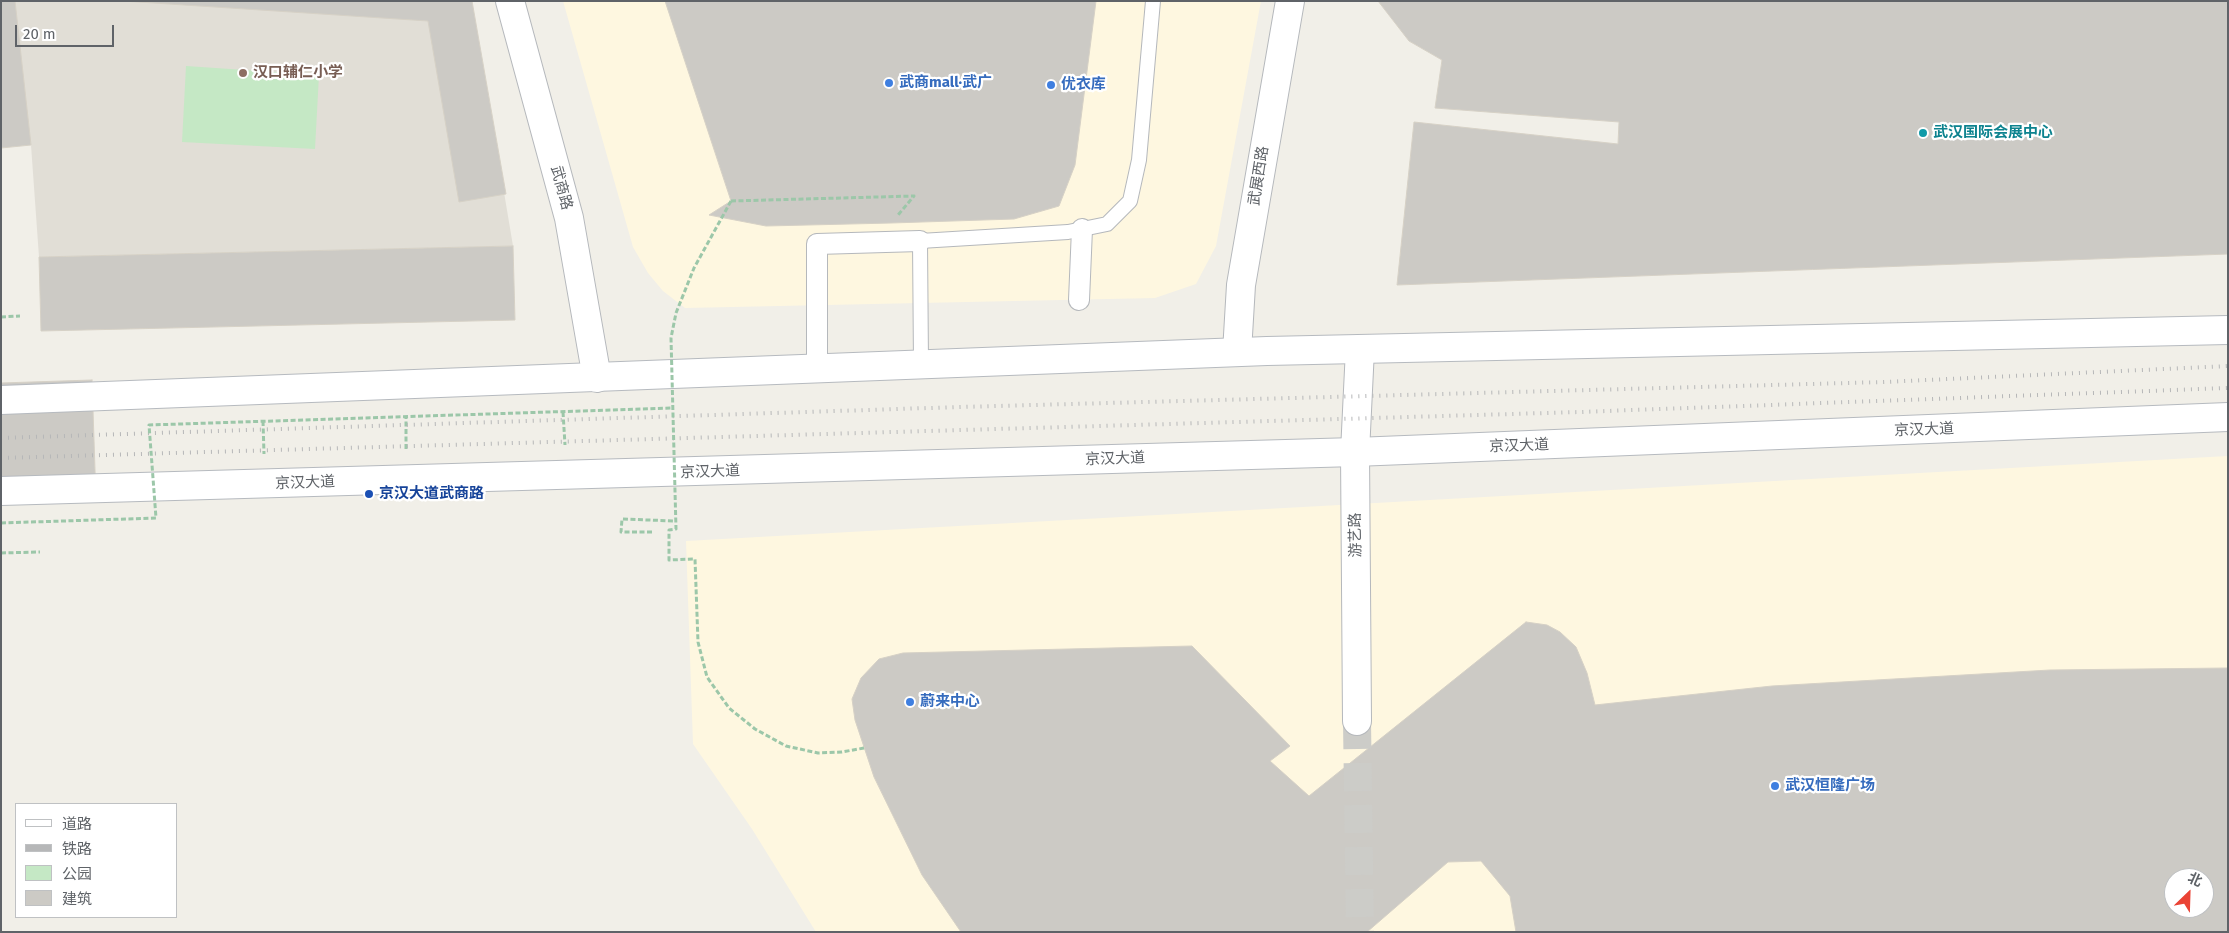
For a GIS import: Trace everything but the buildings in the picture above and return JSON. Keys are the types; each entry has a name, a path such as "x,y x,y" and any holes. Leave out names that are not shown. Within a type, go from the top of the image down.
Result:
{"main road":[{"name":"武商路","path":"510,1 569,218 598,378"},
{"name":"武展西路","path":"1237,352 1241,285 1290,1"},
{"path":"1,400 1237,352 2228,330"},
{"name":"游艺路","path":"1357,721 1355,452 1360,349"},
{"name":"京汉大道","path":"1,491 1355,452 2228,418"}],"street":[{"path":"1079,300 1082,229"},
{"path":"817,368 817,244 920,240"}],"lane":[{"path":"921,364 920,240 1068,232 1107,224 1130,200 1139,160 1153,1"}],"path":[{"path":"864,748 842,752 818,753 786,746 755,729 729,708 707,677 698,642 694,558 669,560 669,530 676,529 672,338 676,313 694,268 731,201 914,196 891,223 920,240"},
{"path":"1,317 20,316"},
{"path":"1,523 156,518 149,425 672,408"},
{"path":"563,412 566,448"},
{"path":"406,417 406,454"},
{"path":"263,422 264,457"},
{"path":"652,532 621,532 622,519 675,520"},
{"path":"1,553 40,552"}],"shaded area":[{"name":"汉口辅仁小学","path":"1,1 472,1 513,246 39,257 31,145"},
{"path":"563,1 1261,1 1216,246 1196,284 1155,298 685,308 663,291 648,273 633,247"},
{"name":"武汉恒隆广场","path":"2228,456 2228,932 816,932 752,829 693,744 686,541"}],"green space":[{"path":"186,66 319,75 315,149 182,142"}],"tunnel":[{"path":"1357,721 1360,932"}],"railway":[{"path":"1,438 960,407 1884,382 2228,366"},
{"path":"1,458 1580,412 2228,388"}],"place":[{"name":"汉口辅仁小学","path":"243,73"},
{"name":"武商mall·武广","path":"889,83"},
{"name":"优衣库","path":"1051,85"},
{"name":"武汉国际会展中心","path":"1923,133"},
{"name":"京汉大道武商路","path":"369,494"},
{"name":"蔚来中心","path":"910,702"},
{"name":"武汉恒隆广场","path":"1775,786"}]}
